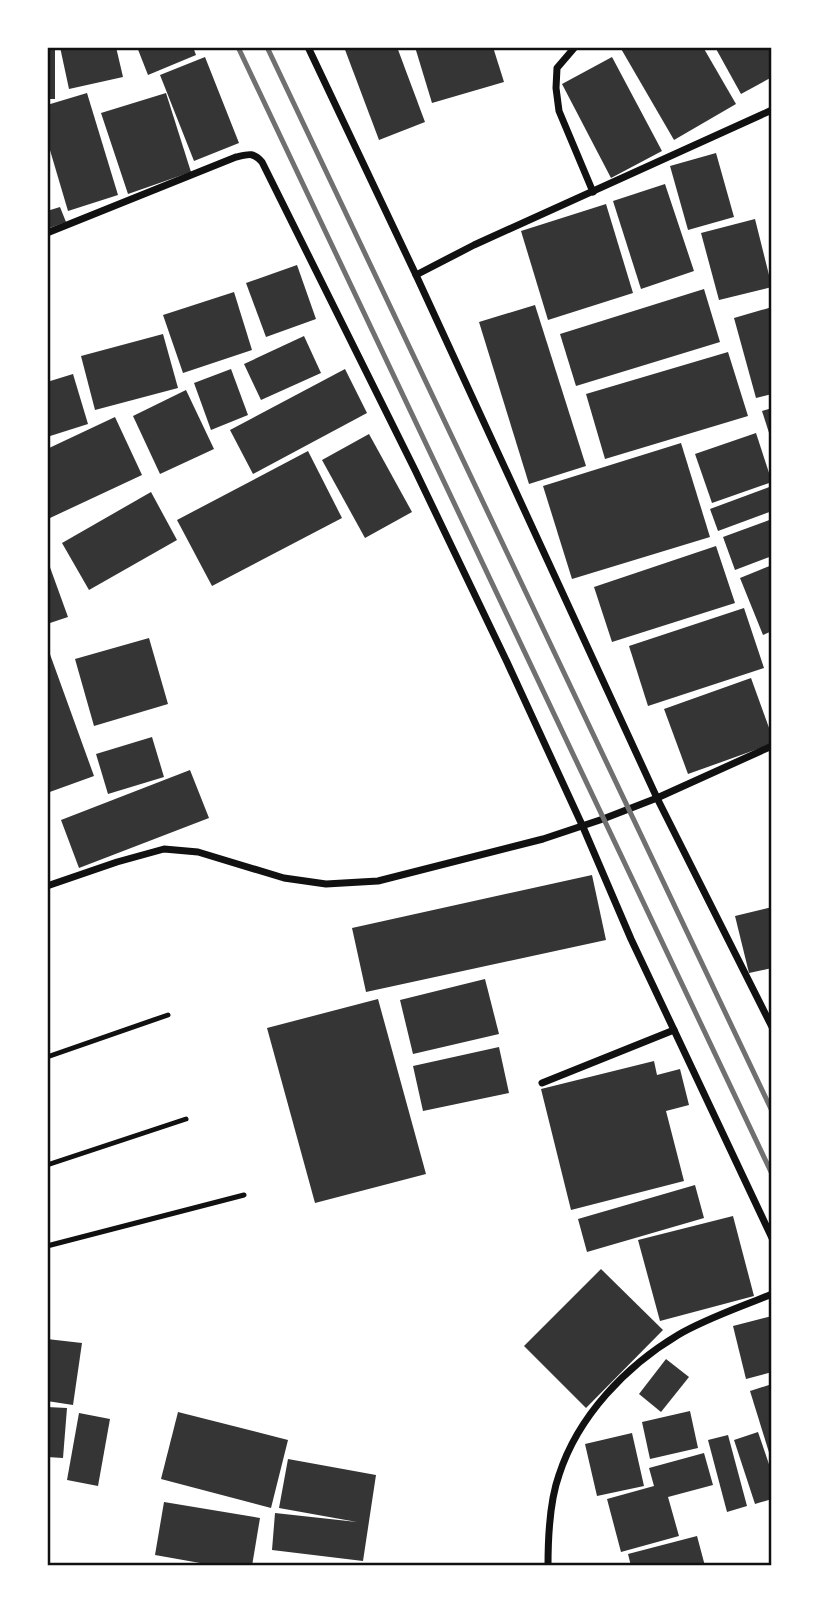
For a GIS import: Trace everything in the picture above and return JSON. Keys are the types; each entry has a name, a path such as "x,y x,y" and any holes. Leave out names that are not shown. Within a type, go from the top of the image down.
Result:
{"street":[{"path":"308,47 657,798 772,1027"},
{"path":"575,47 557,68 556,88 559,111 593,192"},
{"path":"416,275 474,245 772,110"},
{"path":"47,233 236,157 256,155 262,162 507,662 631,939 772,1238"},
{"path":"47,886 164,849 198,852 284,877 326,884 378,881 583,827 657,798 772,746"},
{"path":"763,1009 772,1007"},
{"path":"542,1083 674,1030"},
{"path":"548,1566 552,1506 558,1477 570,1446 600,1400 642,1360 679,1334 772,1294"}],"lane":[{"path":"47,1058 168,1015"},
{"path":"47,1166 186,1119"},
{"path":"47,1246 244,1195"}],"building":[{"path":"47,47 55,47 55,99 47,99"},
{"path":"60,47 116,47 123,77 69,89"},
{"path":"137,47 193,47 196,55 148,75"},
{"path":"344,47 397,47 425,122 379,140"},
{"path":"415,47 493,47 504,82 432,103"},
{"path":"620,47 703,47 736,104 674,140"},
{"path":"715,47 772,47 772,77 741,94"},
{"path":"205,57 239,143 194,161 160,75"},
{"path":"612,57 662,151 611,178 562,84"},
{"path":"87,93 118,195 68,211 47,140 47,105"},
{"path":"166,93 191,172 128,194 101,113"},
{"path":"716,153 734,217 688,230 670,166"},
{"path":"665,184 694,271 641,289 613,201"},
{"path":"606,204 633,293 548,320 521,231"},
{"path":"60,207 66,222 47,229 47,211"},
{"path":"755,219 772,287 719,300 701,233"},
{"path":"297,265 316,319 266,337 246,283"},
{"path":"704,289 720,342 576,386 560,334"},
{"path":"234,292 252,350 183,373 163,315"},
{"path":"535,305 586,466 529,484 479,322"},
{"path":"772,307 772,394 756,398 734,318"},
{"path":"163,334 178,388 95,410 81,356"},
{"path":"304,336 321,373 261,400 244,364"},
{"path":"728,352 748,416 605,459 586,394"},
{"path":"231,369 248,415 211,430 194,383"},
{"path":"345,369 367,413 253,474 230,430"},
{"path":"73,374 88,424 47,437 47,382"},
{"path":"186,390 214,449 160,474 133,416"},
{"path":"772,408 772,439 771,439 762,411"},
{"path":"115,417 142,475 50,518 47,513 47,449"},
{"path":"756,433 772,482 712,503 695,454"},
{"path":"369,434 412,512 365,538 322,460"},
{"path":"681,443 710,537 572,579 543,486"},
{"path":"308,451 342,518 212,586 177,520"},
{"path":"772,486 772,511 718,531 710,509"},
{"path":"151,492 177,540 89,590 62,543"},
{"path":"772,519 772,556 735,570 723,537"},
{"path":"716,546 735,603 612,642 594,587"},
{"path":"47,559 68,617 47,624"},
{"path":"772,565 772,631 763,635 740,578"},
{"path":"744,608 764,668 648,706 629,646"},
{"path":"149,638 168,704 94,726 75,659"},
{"path":"47,646 94,776 47,793"},
{"path":"751,678 772,736 772,744 688,774 664,709"},
{"path":"152,737 164,777 108,794 96,754"},
{"path":"190,770 209,818 79,868 61,820"},
{"path":"592,875 606,940 366,992 352,928"},
{"path":"772,907 772,968 749,973 735,916"},
{"path":"485,979 499,1034 413,1054 400,1000"},
{"path":"378,999 426,1174 315,1203 267,1028"},
{"path":"499,1047 509,1093 423,1111 413,1066"},
{"path":"654,1061 657,1075 680,1069 689,1105 666,1111 684,1181 571,1210 541,1089"},
{"path":"695,1185 704,1218 587,1252 578,1219"},
{"path":"733,1216 754,1296 660,1321 638,1240"},
{"path":"601,1269 663,1330 586,1408 524,1346"},
{"path":"772,1316 772,1372 746,1379 733,1326"},
{"path":"47,1339 82,1343 73,1405 47,1401"},
{"path":"666,1359 689,1377 661,1412 639,1394"},
{"path":"772,1384 772,1459 771,1459 750,1391"},
{"path":"47,1407 67,1408 63,1458 47,1457"},
{"path":"690,1411 698,1448 650,1459 642,1422"},
{"path":"178,1412 288,1440 271,1508 161,1479"},
{"path":"79,1413 110,1419 98,1486 67,1480"},
{"path":"758,1432 772,1473 772,1499 755,1504 734,1440"},
{"path":"632,1433 644,1486 597,1496 585,1444"},
{"path":"728,1435 747,1506 727,1512 708,1440"},
{"path":"704,1453 713,1485 668,1497 679,1536 621,1552 607,1499 654,1486 649,1468"},
{"path":"288,1459 376,1475 363,1561 272,1550 275,1513 357,1522 279,1508"},
{"path":"164,1502 260,1518 252,1566 217,1566 155,1555"},
{"path":"697,1536 705,1566 631,1566 628,1554"}],"railway":[{"path":"238,47 772,1174"},
{"path":"267,47 772,1111"}]}
